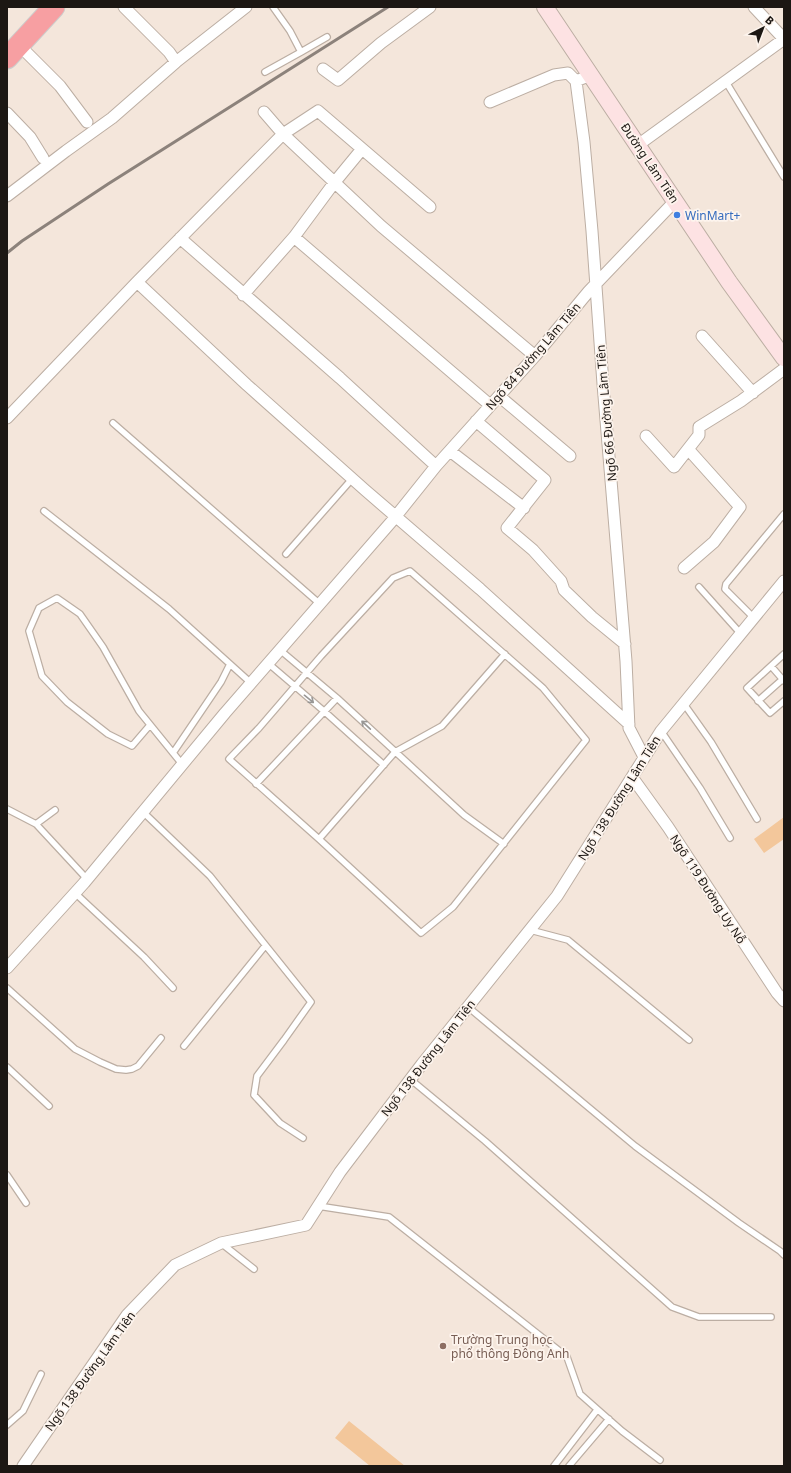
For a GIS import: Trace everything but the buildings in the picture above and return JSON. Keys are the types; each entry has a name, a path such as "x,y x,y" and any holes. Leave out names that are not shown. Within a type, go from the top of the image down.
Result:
{"highway":[{"path":"13,51 54,7"}],"street":[{"path":"124,7 169,52 176,62"},
{"path":"7,196 112,118 176,62 246,7"},
{"path":"323,69 338,80 381,43 430,7"},
{"name":"Đường Lâm Tiên","path":"545,7 729,282 784,358"},
{"path":"638,145 784,39 754,7"},
{"path":"13,51 60,86 87,122"},
{"path":"490,102 554,75 568,73 576,81 591,75"},
{"name":"Ngõ 66 Đường Lâm Tiên","path":"576,81 584,142 596,284 625,644 629,728 644,757"},
{"path":"7,418 137,282 283,134 318,111 430,207"},
{"path":"264,112 283,134 387,231 535,356"},
{"path":"7,113 30,136 43,158"},
{"path":"243,295 294,237 334,183 362,150"},
{"name":"Ngõ 84 Đường Lâm Tiên","path":"7,968 87,879 251,683 396,517 436,466 535,356 596,284 676,201"},
{"path":"294,237 490,405"},
{"path":"180,238 243,295 340,378 436,466"},
{"path":"137,282 253,390 352,479 491,600 629,724"},
{"path":"702,336 753,393"},
{"path":"646,436 674,466 699,435 699,427 742,402 784,369"},
{"path":"499,396 570,456"},
{"path":"476,421 545,480 507,528 533,550 561,580 564,590 592,617 625,644"},
{"path":"684,568 714,542 740,507 688,449"},
{"path":"450,451 524,508"},
{"name":"Ngõ 138 Đường Lâm Tiên","path":"23,1466 127,1316 175,1265 221,1243 306,1225 340,1172 410,1079 557,896 661,731 784,581"},
{"name":"Ngõ 119 Đường Uy Nỗ","path":"632,777 668,827 777,994 784,1001"}],"lane":[{"path":"273,7 290,31 301,52"},
{"path":"265,72 327,37"},
{"path":"726,82 784,177"},
{"path":"113,423 320,604"},
{"path":"286,554 352,479"},
{"path":"44,511 169,609 251,683"},
{"path":"755,618 725,589 726,584 784,514"},
{"path":"410,571 543,688 586,740 453,907 421,933 230,760 307,672 393,578 410,571"},
{"path":"699,587 742,634"},
{"path":"150,725 132,746 108,734 67,702 42,676 29,631 39,608 57,598 80,614 103,647 139,711 182,764"},
{"path":"280,650 337,698 464,815 504,844"},
{"path":"319,839 395,752 442,726 505,654"},
{"path":"784,654 747,688 770,713 784,701"},
{"path":"173,753 221,682 230,664"},
{"path":"269,664 384,765"},
{"path":"758,701 783,680 771,666"},
{"path":"256,784 337,698"},
{"path":"684,704 711,742 757,819"},
{"path":"661,731 700,788 730,838"},
{"path":"7,809 36,824 87,879"},
{"path":"36,824 56,810"},
{"path":"143,812 210,876 311,1002 257,1076 254,1095 280,1123 303,1138"},
{"path":"75,892 144,957 173,988"},
{"path":"530,930 568,940 689,1040"},
{"path":"184,1046 265,946"},
{"path":"7,988 75,1049 116,1069 126,1070 138,1066 162,1038"},
{"path":"468,1007 636,1146 784,1255"},
{"path":"7,1068 49,1106"},
{"path":"410,1079 491,1147 672,1306 699,1317 771,1317"},
{"path":"7,1175 26,1203"},
{"path":"318,1206 389,1217 567,1357 580,1394 660,1460"},
{"path":"221,1243 254,1269"},
{"path":"7,1425 23,1411 41,1374"},
{"path":"554,1466 598,1410"},
{"path":"569,1466 609,1419"}],"railway":[{"path":"7,253 22,241 108,184 388,7"}],"place":[{"name":"WinMart+","path":"677,215"},
{"name":"Trường Trung học phổ thông Đông Anh","path":"443,1346"}]}
